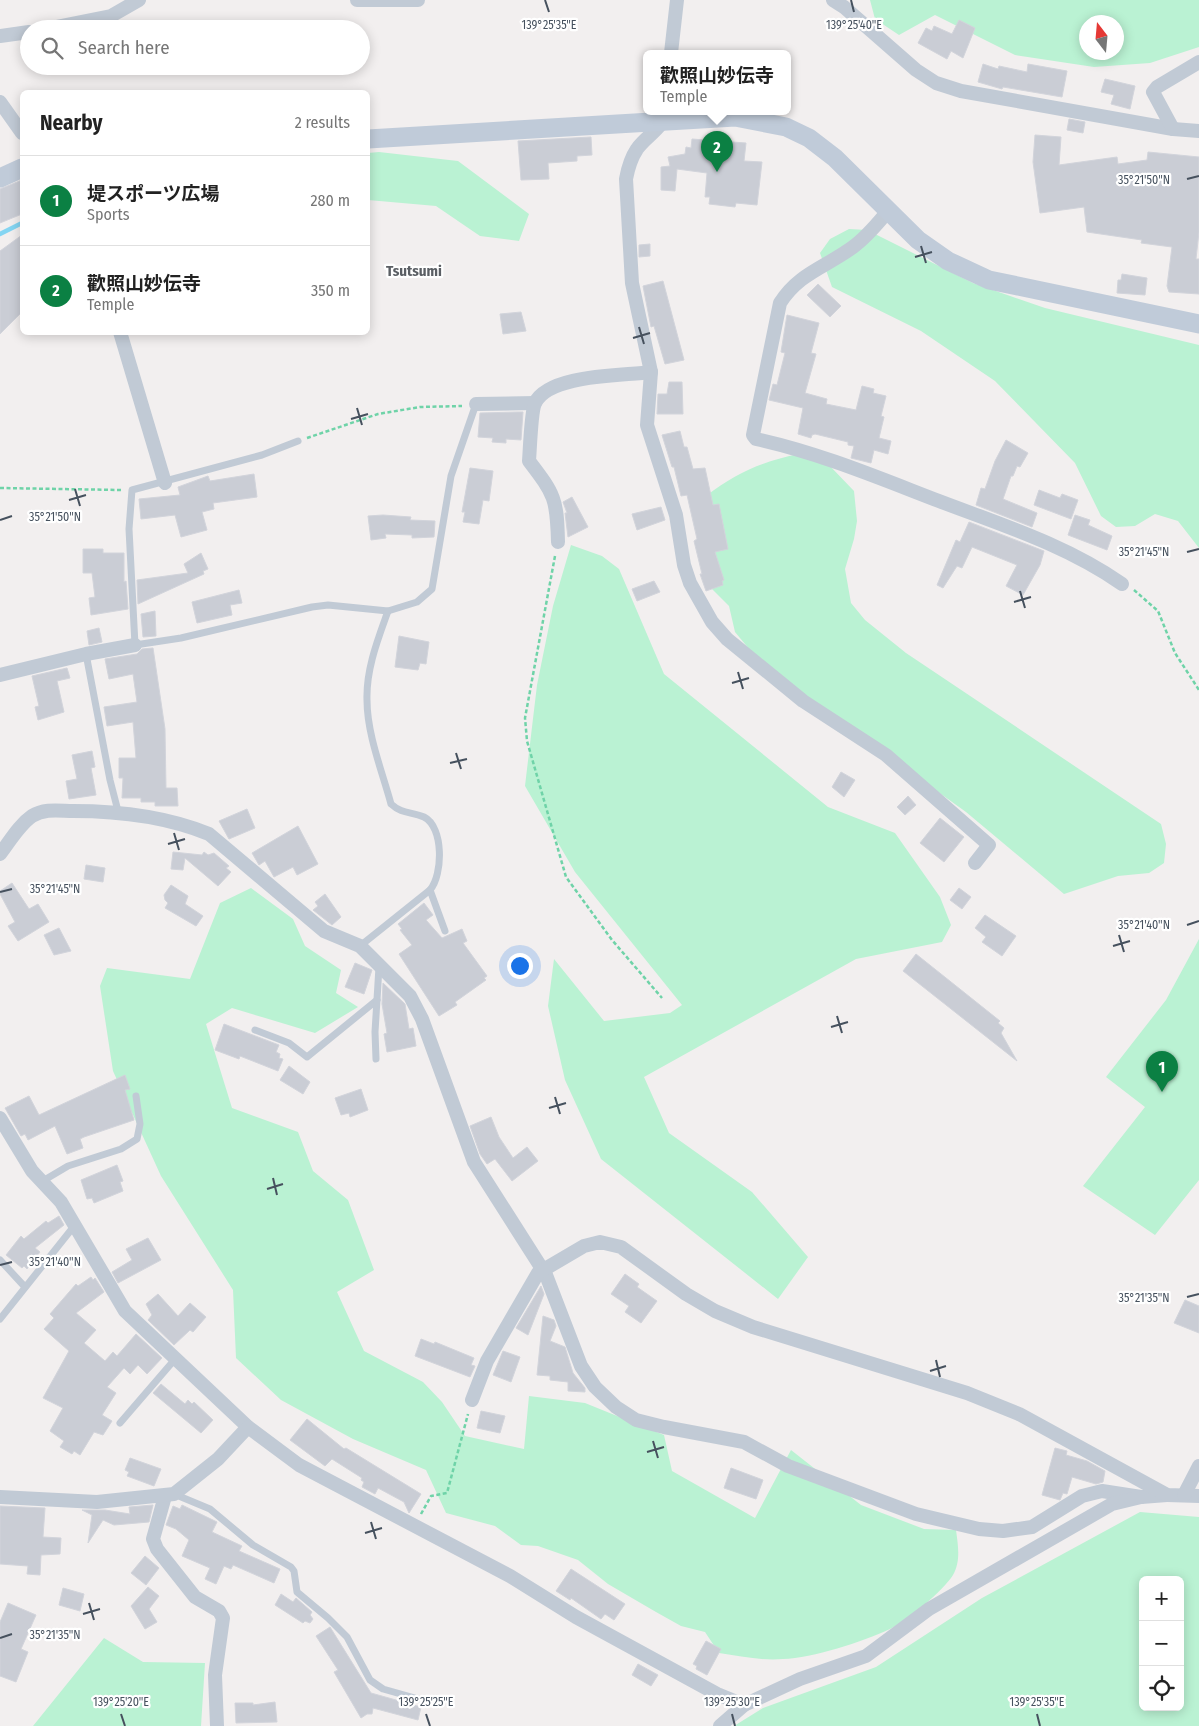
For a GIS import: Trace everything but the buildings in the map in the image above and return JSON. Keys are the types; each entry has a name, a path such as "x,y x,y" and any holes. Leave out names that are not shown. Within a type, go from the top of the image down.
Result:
{"street":[{"path":"91,20 111,16 138,0"},
{"path":"358,0 418,0"},
{"path":"671,50 677,0"},
{"path":"833,0 844,6 916,70 936,82 961,91 1172,128 1199,131"},
{"path":"0,36 20,33"},
{"path":"1172,128 1153,92 1157,87 1199,62"},
{"path":"0,102 20,130"},
{"path":"370,139 665,116 735,117 786,127 809,138 835,158 918,240 948,260 989,280 1199,324"},
{"path":"665,116 638,148 630,164 626,179 632,283 650,372 647,425 676,515 684,565 690,583 712,622 727,639 803,701 886,755 990,845 975,863"},
{"path":"0,178 20,169"},
{"path":"889,210 868,235 853,247 802,277 788,291 780,303 753,435 756,439 832,459 1050,543 1101,569 1122,584"},
{"path":"121,335 165,483"},
{"path":"558,542 557,508 550,488 529,461 535,403 551,387 566,382 650,372"},
{"path":"476,404 535,403"},
{"path":"0,675 135,644"},
{"path":"0,854 22,825 33,816 48,810 135,813 192,827 208,834 324,931 360,946 410,996 422,1019 474,1162 543,1270 581,1366 594,1387 616,1407 636,1420 744,1442 788,1466 916,1514 979,1530 1003,1531 1032,1527 1082,1496 1102,1491 1141,1497"},
{"path":"0,1118 41,1182 61,1202 125,1311 248,1427 299,1465 510,1576 576,1617 709,1690 744,1705"},
{"path":"472,1400 487,1362 538,1274 584,1246 600,1242 621,1247 686,1294 716,1311 753,1327 951,1388 1019,1414 1167,1495"},
{"path":"0,1497 97,1502 169,1495 218,1459 248,1427"},
{"path":"1184,1495 1199,1466"},
{"path":"169,1495 153,1539 157,1549 195,1597 219,1611 223,1618 216,1674 217,1726"},
{"path":"720,1726 744,1705 800,1679 866,1656 929,1609 1112,1504 1141,1497 1167,1495 1199,1496"}],"lane":[{"path":"298,441 262,454 165,483 132,490 129,530 135,644 181,638 312,607 328,605 388,611 417,602 432,589 451,476 476,404"},
{"path":"360,946 430,890 436,882 440,867 434,827 425,818 400,812 391,804 371,728 366,700 369,673 388,611"},
{"path":"86,654 110,780 118,811"},
{"path":"430,890 445,931"},
{"path":"376,1059 377,1000 380,966"},
{"path":"256,1030 289,1043 307,1058 377,1000"},
{"path":"41,1182 68,1166 121,1149 137,1139 140,1124 136,1096"},
{"path":"0,1319 75,1225"},
{"path":"0,1260 25,1287"},
{"path":"120,1423 176,1358"},
{"path":"169,1495 210,1509 253,1546 291,1567 294,1571 297,1592 347,1637 370,1680 382,1689 422,1700"}],"path":[{"path":"298,441 378,414 420,407 449,407 476,404"},
{"path":"0,488 132,490"},
{"path":"558,542 525,718 527,741 566,878 612,940 662,998"},
{"path":"1122,584 1140,594 1158,611 1175,653 1199,690"},
{"path":"414,1527 431,1496 447,1493 457,1448 472,1400"}],"green space":[{"path":"870,0 1199,0 1199,47 1150,63 1094,67 1015,55 935,15 899,35 875,19"},
{"path":"379,152 458,161 529,214 519,241 480,236 436,206 370,200 370,153"},
{"path":"849,229 867,230 973,283 1045,308 1199,345 1199,548 1178,521 1155,514 1135,526 1116,527 1101,516 1075,463 995,381 921,331 832,287 820,253 830,239"},
{"path":"798,454 829,465 854,491 857,521 845,569 851,603 865,620 906,653 1161,824 1166,844 1164,863 1149,873 1118,876 1064,894 966,812 764,667 735,632 729,606 710,587 706,496 749,469"},
{"path":"571,545 602,556 619,569 664,674 828,807 895,833 940,897 951,925 942,942 856,959 644,1077 669,1133 752,1192 808,1257 778,1299 601,1159 565,1080 548,1006 554,959 604,1021 670,1013 682,1005 575,872 525,786 537,685 553,606"},
{"path":"251,888 293,919 305,946 341,970 336,993 358,1007 315,1033 232,1008 206,1024 232,1108 298,1132 313,1171 348,1200 374,1270 337,1292 364,1351 423,1382 442,1402 465,1436 524,1449 529,1396 585,1403 664,1435 672,1471 755,1518 791,1450 861,1505 924,1529 956,1530 958,1553 956,1570 941,1589 924,1605 897,1625 879,1634 837,1649 808,1656 775,1659 751,1658 719,1653 705,1632 681,1626 656,1612 608,1584 578,1560 538,1546 521,1545 495,1526 446,1513 426,1470 353,1439 281,1400 236,1358 233,1290 161,1176 113,1071 100,986 107,968 190,979 220,903"},
{"path":"1199,939 1199,1180 1155,1235 1083,1186 1145,1107 1106,1077 1166,1000"},
{"path":"1140,1512 1199,1517 1199,1726 734,1726 763,1708 876,1667 982,1598"},
{"path":"104,1638 143,1662 205,1663 201,1726 33,1726"}],"waterway":[{"path":"0,234 20,224"}],"place":[{"name":"歡照山妙伝寺","path":"717,172"},
{"name":"堤スポーツ広場","path":"1162,1092"}],"district":[{"name":"Tsutsumi","path":"414,271"}]}
